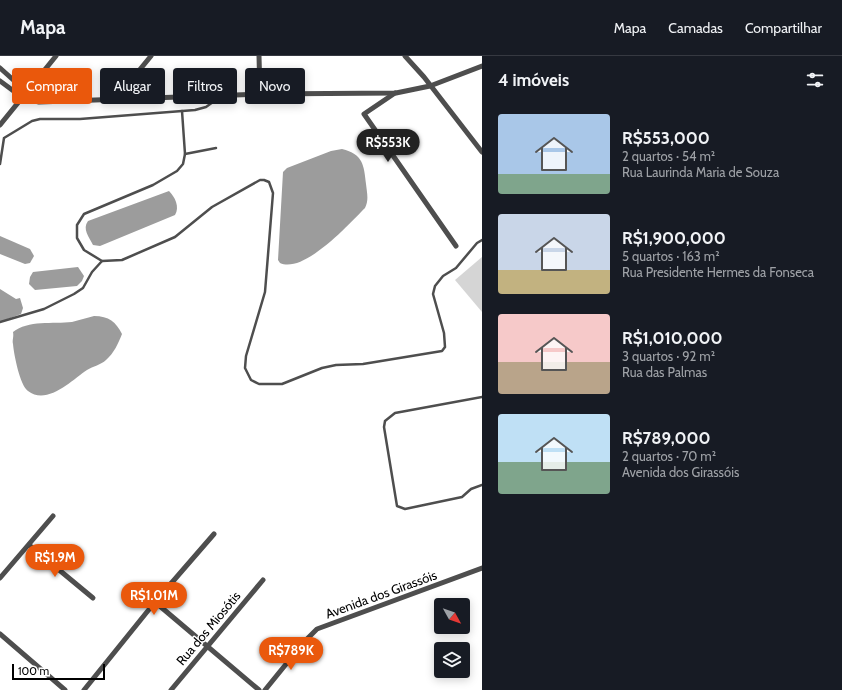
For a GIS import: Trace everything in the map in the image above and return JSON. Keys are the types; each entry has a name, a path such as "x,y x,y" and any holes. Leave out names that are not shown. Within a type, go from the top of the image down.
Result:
{"street":[{"path":"47,68 56,56"},
{"path":"141,68 151,56"},
{"path":"259,56 259,68"},
{"path":"405,56 482,152"},
{"path":"305,94 396,93 430,86 482,66"},
{"path":"0,68 12,79"},
{"path":"0,81 12,90"},
{"path":"396,93 364,114 456,246"},
{"path":"0,126 18,104"},
{"path":"0,578 53,516"},
{"path":"84,690 155,602 214,534"},
{"path":"29,545 92,598"},
{"name":"Avenida dos Girassóis","path":"265,690 304,642 317,629 482,568"},
{"name":"Rua dos Miosótis","path":"171,690 263,580"},
{"path":"155,602 259,690"},
{"path":"0,634 65,690"}],"lane":[{"path":"0,164 4,138 32,121 40,119 80,119 182,111 206,107 210,104"},
{"path":"182,111 185,154 183,164 167,178 84,214 77,226 77,238 84,250 102,261 122,260 163,243 185,230 198,217 212,207 260,180 267,181 271,185 273,193 265,292 246,356 246,368 252,380 259,384 282,384 322,368 364,364 442,351 445,347 444,333 433,294 435,286 443,276 456,268 477,243 482,240"},
{"path":"185,154 216,148"},
{"path":"0,322 44,309 74,294 83,288 92,272 102,261"},
{"path":"482,397 395,413 385,421 384,427 399,508 405,509 462,497 471,488 482,485"}],"shaded area":[{"path":"342,149 349,151 358,157 363,166 367,196 365,208 326,246 313,255 301,261 290,264 280,263 278,260 283,172 287,168 331,151"},
{"path":"169,191 177,205 175,215 100,246 93,245 86,230 86,224 88,221"},
{"path":"0,236 30,249 34,256 30,263 25,264 0,254"},
{"path":"482,257 482,312 455,280"},
{"path":"78,267 84,276 82,281 77,286 35,290 29,284 30,277 33,272"},
{"path":"0,289 16,299 20,298 23,308 21,314 0,322"},
{"path":"94,316 104,317 111,320 122,334 116,348 109,357 104,362 87,370 67,385 51,394 35,395 28,391 22,383 18,369 13,343 13,332 19,328 33,324 72,322"}]}
